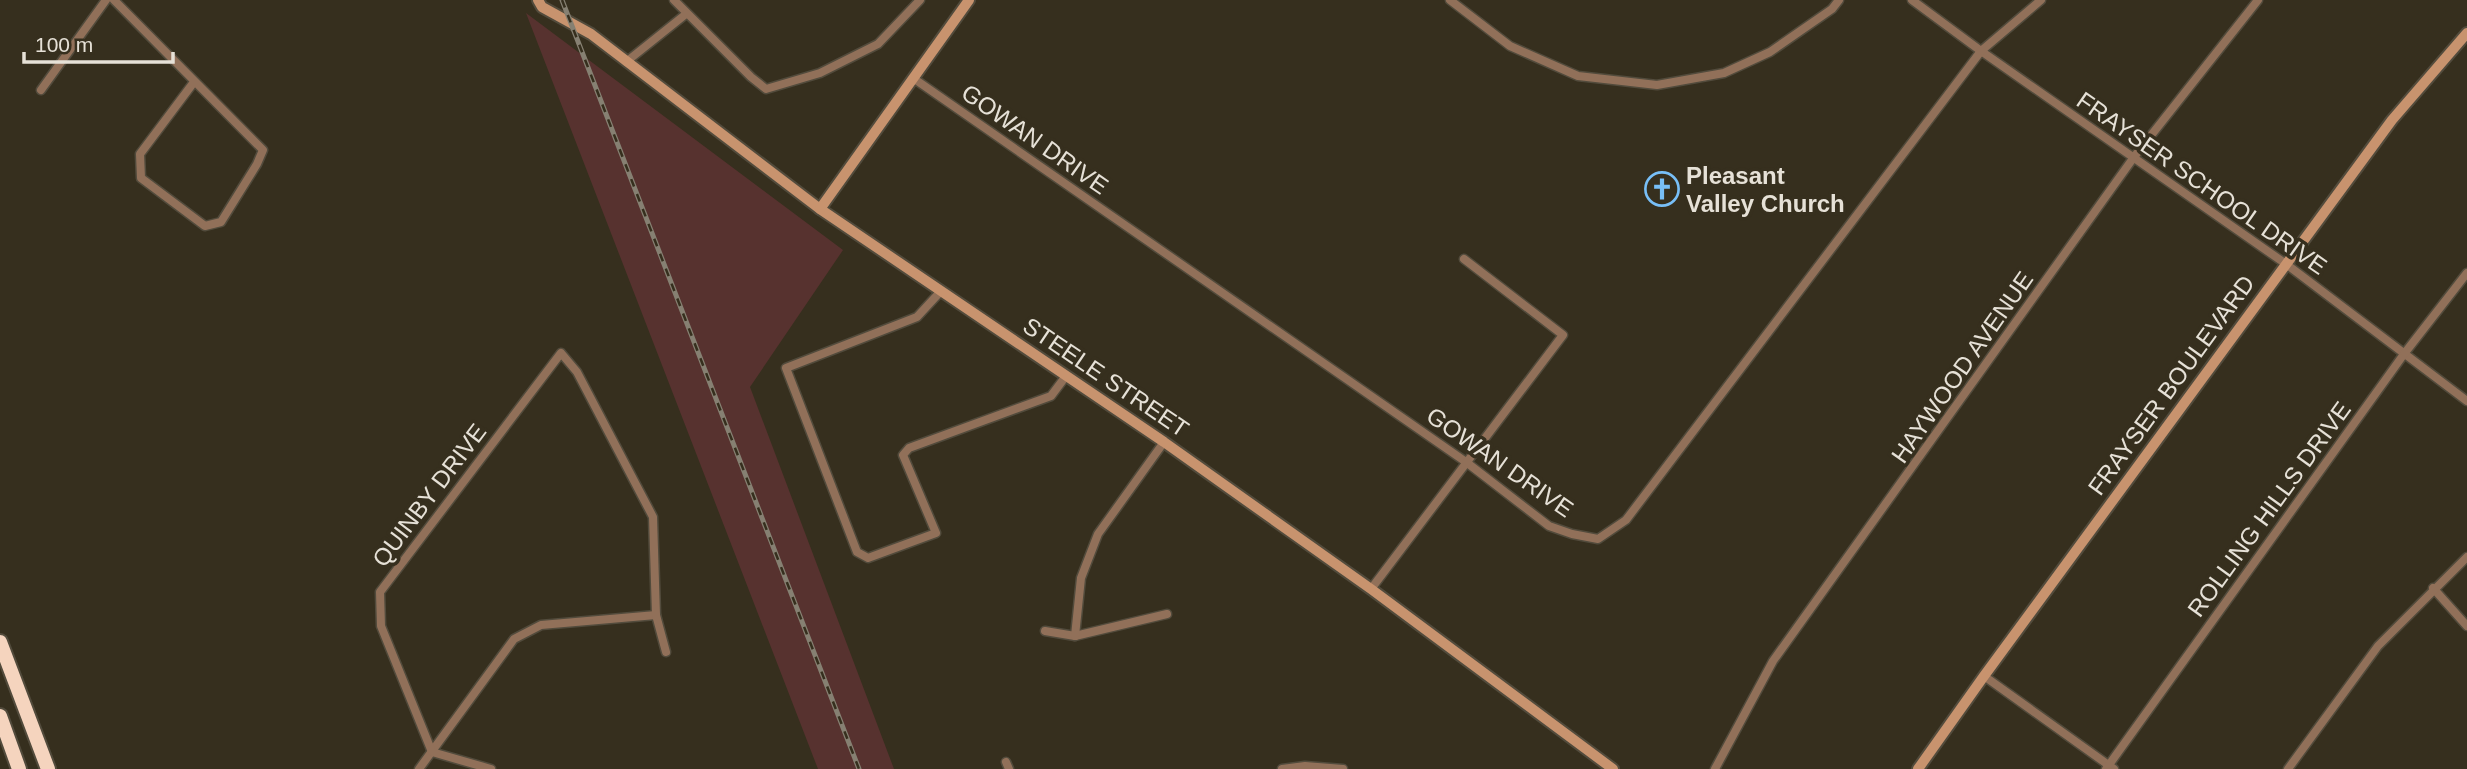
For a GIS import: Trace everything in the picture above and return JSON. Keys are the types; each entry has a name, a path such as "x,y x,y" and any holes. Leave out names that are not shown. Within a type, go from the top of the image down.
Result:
{"highway":[{"path":"0,642 48,769"},
{"path":"0,716 19,769"}],"street":[{"path":"41,90 106,0"},
{"path":"114,0 263,150 220,222 205,226 141,178 140,153 194,82"},
{"name":"STEELE STREET","path":"538,0 542,8 591,34 820,209 1164,442 1371,589 1613,769"},
{"path":"674,0 751,78 766,89 820,73 878,44 920,0"},
{"path":"820,209 969,0"},
{"path":"1450,0 1510,46 1578,76 1657,85 1724,73 1770,52 1832,9 1839,0"},
{"name":"FRAYSER SCHOOL DRIVE","path":"1912,0 2286,264 2467,401"},
{"name":"GOWAN DRIVE","path":"913,78 1466,462 1549,526 1598,539 1626,520 1981,51 2041,0"},
{"name":"HAYWOOD AVENUE","path":"1715,769 1773,662 2134,158 2258,0"},
{"path":"626,62 686,14"},
{"name":"FRAYSER BOULEVARD","path":"1919,769 1984,676 2392,120 2467,33"},
{"path":"1371,589 1563,335 1464,259"},
{"name":"ROLLING HILLS DRIVE","path":"2109,768 2404,354 2467,273"},
{"path":"941,291 917,317 786,368 857,552 868,558 936,533 903,455 909,448 1051,396 1066,376"},
{"name":"QUINBY DRIVE","path":"432,752 381,626 380,592 561,353 577,372 653,517 656,615"},
{"path":"1075,636 1081,579 1098,534 1164,442"},
{"path":"2288,769 2378,646 2433,588 2467,557"},
{"path":"2433,588 2467,626"},
{"path":"1045,631 1075,636 1167,614"},
{"path":"419,769 514,639 541,625 656,615 666,652"},
{"path":"1984,676 2109,768"},
{"path":"432,752 491,769"},
{"path":"1282,769 1305,766 1343,769"}],"shaded area":[{"path":"526,13 843,250 750,387 894,769 818,769"}],"railway":[{"path":"562,0 859,769"}],"place":[{"name":"Pleasant Valley Church","path":"1662,189"}]}
